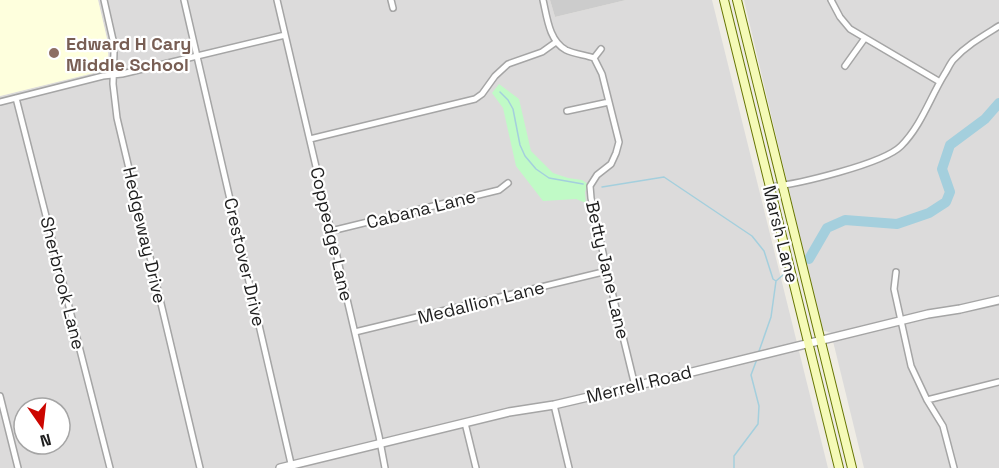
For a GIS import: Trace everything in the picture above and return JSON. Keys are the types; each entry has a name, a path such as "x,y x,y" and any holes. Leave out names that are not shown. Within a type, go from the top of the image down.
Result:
{"main road":[{"name":"Marsh Lane","path":"724,0 839,468"},
{"name":"Marsh Lane","path":"737,0 852,468"},
{"path":"740,64 752,61"}],"street":[{"name":"Hedgeway Drive","path":"104,0 113,40 113,84 117,118 200,468"},
{"name":"Crestover Drive","path":"184,0 292,466"},
{"name":"Coppedge Lane","path":"277,0 385,468"},
{"path":"391,0 393,8"},
{"path":"543,0 549,27 556,42 567,51 594,58 601,50"},
{"path":"831,0 850,29 940,82"},
{"path":"770,187 841,171 884,157 900,147 920,121 954,60 972,43 999,26"},
{"path":"0,102 285,35"},
{"path":"845,66 865,38"},
{"path":"310,140 475,99 508,64 542,52 556,42"},
{"name":"Betty Jane Lane","path":"594,58 602,74 619,142 611,164 597,175 590,186 591,198 635,386"},
{"name":"Sherbrook Lane","path":"16,98 110,468"},
{"path":"567,111 609,102"},
{"name":"Cabana Lane","path":"331,231 499,190 508,183"},
{"name":"Medallion Lane","path":"355,332 607,271"},
{"path":"896,272 894,289 911,366 927,400 944,426 954,468"},
{"name":"Merrell Road","path":"280,468 509,412 554,405 635,386 928,314 999,300"},
{"path":"927,400 999,382"},
{"path":"0,396 18,468"},
{"path":"554,405 569,468"},
{"path":"465,423 476,468"}],"shaded area":[{"name":"Edward H Cary Middle School","path":"0,0 98,0 108,43 108,66 102,71 0,96"},
{"path":"98,0 550,0 555,17 626,0 712,0 828,468 0,468 0,96 106,69 109,62 108,43"},
{"path":"550,0 626,0 555,17"},
{"path":"744,0 999,0 999,468 864,468 831,333 822,330"}],"green space":[{"path":"499,84 519,99 531,151 553,173 582,180 588,184 585,192 586,203 576,199 543,201 516,166 503,108 492,93"}],"waterway":[{"path":"500,92 513,109 520,145 525,156 536,169 549,178 583,184"},
{"path":"809,259 827,228 845,220 897,224 929,213 946,202 950,192 942,169 950,145 985,119 999,103"},
{"path":"602,187 664,177 752,236 764,251 773,279 776,281"},
{"path":"758,354 771,317 776,281 783,275"},
{"path":"734,468 734,456 758,424 759,406 751,375 757,359"}],"place":[{"name":"Edward H Cary Middle School","path":"54,53"}]}
